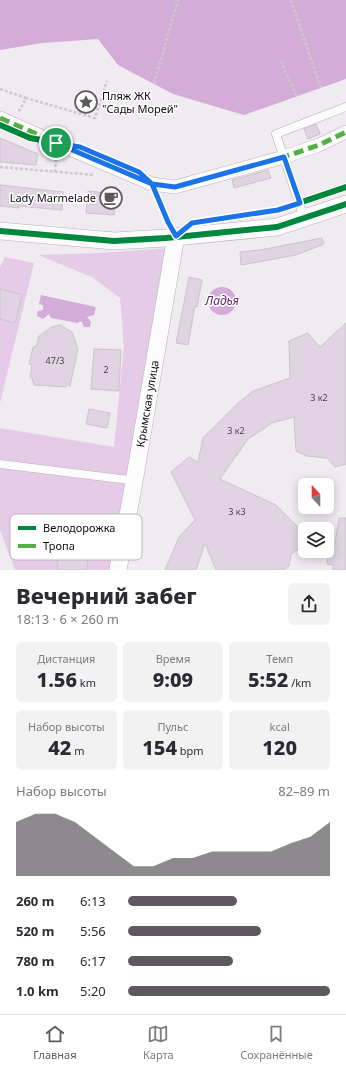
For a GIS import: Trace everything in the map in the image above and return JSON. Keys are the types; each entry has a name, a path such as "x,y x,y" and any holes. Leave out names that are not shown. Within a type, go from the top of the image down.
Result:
{"street":[{"path":"0,118 152,184 175,187 284,157 319,145 346,132"},
{"path":"0,231 114,241 166,238 277,227 346,204"},
{"name":"Крымская улица","path":"128,514 176,236"},
{"name":"Крымская улица","path":"118,570 120,560"}],"lane":[{"path":"304,218 276,134 346,107"},
{"path":"0,464 129,480 134,482"}],"path":[{"path":"154,84 178,0"},
{"path":"290,0 321,88"},
{"path":"281,61 297,97"},
{"path":"0,89 95,118 106,81"},
{"path":"20,110 26,98"},
{"path":"0,167 98,176"}],"shaded area":[{"path":"169,248 134,514 10,514 10,557 0,530 0,428 114,447 124,346 120,298 92,277 38,255 100,253"},
{"path":"5,257 34,263 0,403 0,267"},
{"path":"11,560 128,560 127,570 15,570"}],"water":[{"path":"0,0 346,0 346,79 244,115 173,94 118,65 98,39 42,43 0,50"},
{"name":"Ладья","path":"222,287 232,291 236,301 232,311 222,315 212,311 208,301 212,291"},
{"path":"41,295 96,307 94,315 87,317 91,322 90,327 84,327 80,321 78,323 51,318 49,314 43,319 37,316 38,311 43,310 43,305 39,304"}],"building":[{"path":"316,124 320,134 308,139 304,129"},
{"path":"0,138 38,154 36,165 0,162"},
{"path":"268,170 271,178 234,188 232,180"},
{"path":"0,185 63,192 62,210 19,206 19,208 0,206"},
{"path":"88,191 116,194 114,215 86,213"},
{"path":"322,238 324,244 296,255 241,265 240,252 260,250"},
{"path":"189,277 202,280 197,307 195,306 188,345 176,343"},
{"path":"0,289 22,295 15,323 0,319"},
{"path":"346,323 346,464 335,467 327,458 306,456 296,451 294,417 272,423 248,439 220,479 276,505 296,525 298,529 298,550 291,554 289,566 284,570 216,570 205,543 196,570 165,570 179,537 195,520 171,472 189,457 198,462 203,438 238,403 253,391 290,378 289,341 308,333 320,347"},
{"path":"60,325 72,332 78,349 70,386 34,385 32,378 30,377 32,365 29,364 33,347 36,347 39,336 52,327"},
{"path":"94,349 121,350 119,391 91,389"},
{"path":"89,409 110,413 107,428 86,424"},
{"path":"339,518 346,518 346,570 333,570 333,565 327,564 328,558 334,558"},
{"path":"58,560 88,560 87,570 57,570"}],"marked path":[{"path":"0,118 41,136"},
{"path":"149,182 175,187 284,157 319,145 346,132"}],"cycle path":[{"path":"0,125 30,138 80,147 139,172 152,184 167,222 176,236 192,223 278,210 346,187"},
{"path":"0,231 114,241 166,238 277,227 346,204"}],"place":[{"name":"Пляж ЖК \"Сады Морей\"","path":"86,102"},
{"name":"Lady Marmelade","path":"111,198"}],"route":[{"path":"56,143 80,147 139,172 152,184 175,187 284,157 300,203 278,210 192,223 176,236 168,222 152,184 56,143"}]}
